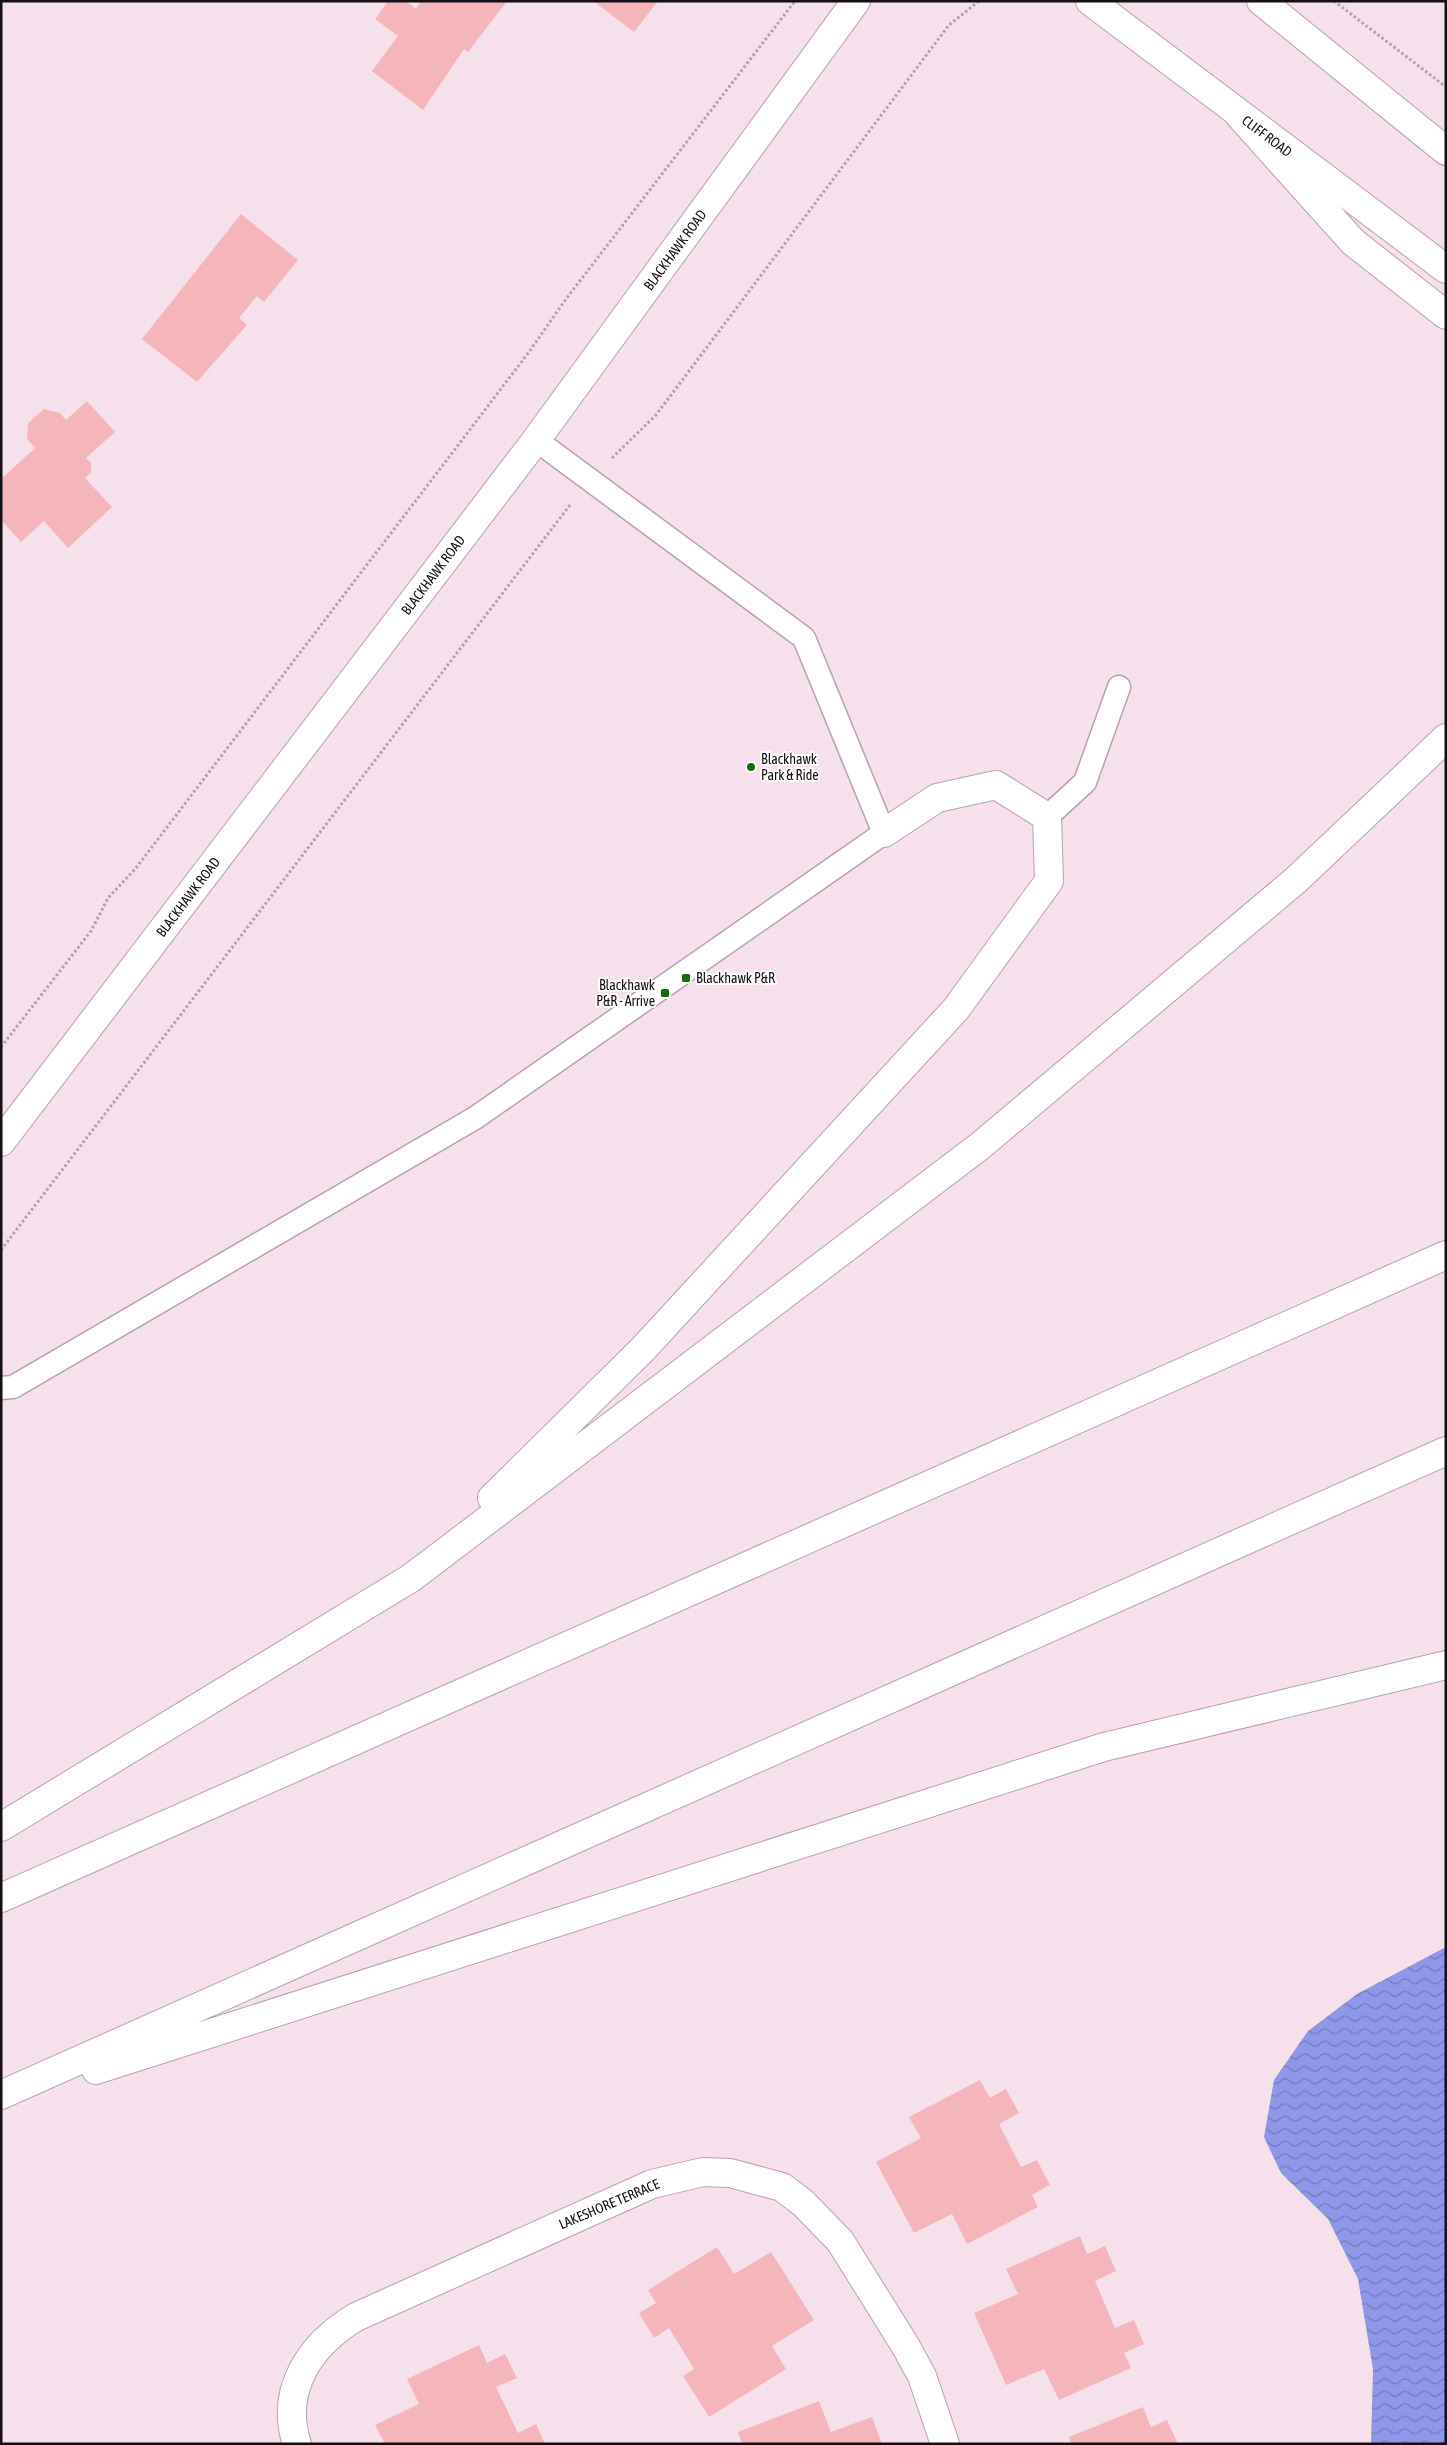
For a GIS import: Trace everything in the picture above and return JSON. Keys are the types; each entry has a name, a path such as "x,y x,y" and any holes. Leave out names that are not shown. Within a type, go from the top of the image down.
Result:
{"main road":[{"name":"BLACKHAWK ROAD","path":"1,1142 536,440 856,1"},
{"name":"CLIFF ROAD","path":"1090,1 1240,116 1446,269"},
{"path":"1261,1 1446,151"},
{"path":"1240,116 1353,242 1446,316"},
{"path":"1,1827 411,1578 980,1146 1296,880 1446,738"},
{"path":"411,1578 643,1349 956,1010 1049,881 1047,817 996,785 937,798 884,833"},
{"path":"1,1898 1446,1255"},
{"path":"1,2095 1446,1451"},
{"path":"1,2100 1104,1747 1446,1664"},
{"name":"LAKESHORE TERRACE","path":"297,2444 292,2418 293,2397 300,2376 309,2358 321,2342 336,2328 356,2317 652,2184 703,2172 730,2174 782,2187 823,2221 840,2241 905,2344 922,2376 945,2444"}],"lane":[{"path":"1,1388 13,1387 475,1118 884,833 804,638 536,440"},
{"path":"1047,817 1085,782 1118,687"}],"path":[{"path":"1,1047 91,931 108,898 136,868 529,352 566,299 795,1"},
{"path":"1,1250 590,480 656,415 949,25 979,1"},
{"path":"1334,1 1446,87"}],"water":[{"path":"1446,1947 1446,2444 1371,2444 1373,2369 1358,2279 1328,2219 1281,2173 1264,2137 1274,2080 1308,2031 1357,1994"}],"building":[{"path":"388,1 406,1 416,9 421,1 507,1 468,52 464,49 423,110 372,71 398,36 375,19"},
{"path":"593,1 658,1 634,32"},
{"path":"241,214 298,260 264,302 257,296 239,318 247,325 197,382 142,339"},
{"path":"87,401 115,432 86,458 91,463 91,473 85,478 112,507 68,548 44,521 21,542 1,520 1,479 35,448 27,439 28,423 44,409 60,413 66,420"},
{"path":"980,2080 990,2098 1006,2089 1019,2113 999,2124 1021,2167 1037,2160 1050,2185 1032,2195 1038,2207 967,2244 952,2214 914,2233 876,2162 921,2138 909,2117"},
{"path":"1080,2236 1087,2254 1105,2246 1116,2271 1095,2281 1115,2328 1134,2320 1144,2344 1124,2353 1131,2368 1059,2400 1044,2369 1006,2385 974,2313 1018,2294 1006,2269"},
{"path":"717,2247 734,2274 771,2252 814,2320 772,2346 786,2369 709,2417 683,2376 694,2369 669,2328 654,2338 639,2313 656,2303 648,2290"},
{"path":"479,2345 487,2363 505,2354 517,2378 496,2387 518,2433 536,2424 545,2444 385,2444 375,2425 419,2404 407,2379"},
{"path":"819,2401 831,2432 872,2417 882,2444 742,2444 738,2432"},
{"path":"1143,2407 1151,2427 1167,2420 1178,2444 1071,2444 1069,2437"}],"place":[{"name":"Blackhawk Park & Ride","path":"751,767"},
{"name":"Blackhawk P&R","path":"686,978"},
{"name":"Blackhawk P&R - Arrive","path":"665,993"}]}
